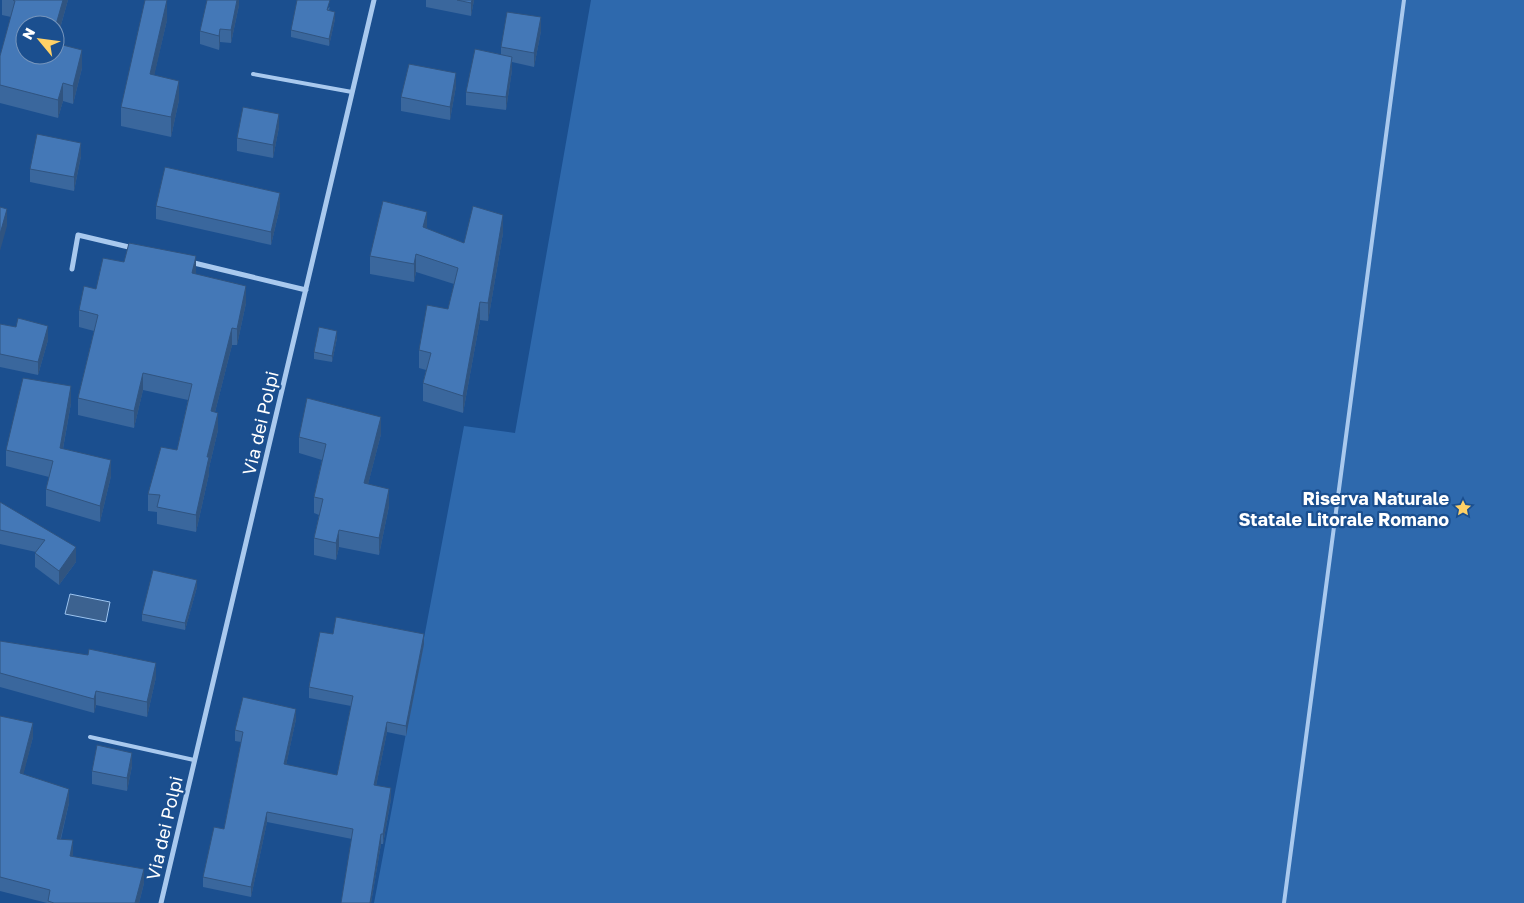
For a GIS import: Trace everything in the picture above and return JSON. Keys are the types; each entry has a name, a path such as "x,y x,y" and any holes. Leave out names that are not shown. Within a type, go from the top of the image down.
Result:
{"street":[{"name":"Via dei Polpi","path":"161,903 374,0"},
{"path":"72,270 78,235 134,249"},
{"path":"182,260 306,290"}],"lane":[{"path":"1284,903 1404,0"},
{"path":"253,74 352,92"},
{"name":"Via dei Polpi","path":"90,737 194,760"}],"shaded area":[{"path":"591,0 1524,0 1524,903 374,903 464,426 515,433"},
{"path":"70,594 110,602 106,622 65,614"}],"building":[{"path":"13,0 63,0 59,15 15,15 15,65 65,65 65,46 82,50 73,86 63,83 58,100 0,85 0,56 15,1"},
{"path":"145,0 167,0 150,74 179,81 171,117 121,107"},
{"path":"207,0 237,0 231,30 220,29 219,36 200,31"},
{"path":"297,0 330,0 327,10 335,12 329,39 291,30"},
{"path":"457,0 472,0 471,3"},
{"path":"507,12 541,17 534,53 501,47"},
{"path":"475,49 512,57 506,97 466,92"},
{"path":"409,64 456,73 450,107 401,97"},
{"path":"243,107 279,114 273,145 237,138"},
{"path":"37,134 81,143 74,177 30,169"},
{"path":"165,167 280,193 271,232 156,206"},
{"path":"383,201 427,212 423,227 464,243 473,206 503,215 488,303 480,302 463,396 423,383 431,353 419,350 427,305 448,309 458,268 416,254 414,264 370,256"},
{"path":"0,207 7,209 0,234"},
{"path":"129,243 196,256 192,273 246,286 237,329 232,328 211,411 218,413 196,515 157,507 160,495 148,494 161,447 177,450 192,384 143,373 134,411 78,398 98,315 79,310 84,286 96,289 103,258 124,262"},
{"path":"18,318 48,326 38,362 0,354 0,324 16,327"},
{"path":"319,327 337,331 332,356 314,352"},
{"path":"23,378 71,386 60,448 111,460 100,506 46,489 53,461 6,450"},
{"path":"307,398 381,417 364,483 389,489 379,538 339,530 336,543 314,538 323,499 314,497 326,444 299,437"},
{"path":"0,502 76,547 59,571 35,553 45,540 0,530"},
{"path":"153,570 197,580 185,623 142,614"},
{"path":"336,617 424,634 406,726 387,722 374,785 391,788 383,834 381,834 370,903 341,903 353,829 267,812 251,887 203,877 214,827 224,829 243,732 235,730 243,697 296,709 284,764 337,775 353,696 309,687 320,632 333,634"},
{"path":"0,641 88,655 89,649 156,663 147,702 96,691 94,699 0,673"},
{"path":"0,716 33,723 20,773 69,789 57,839 73,840 70,856 144,869 135,903 54,903 48,901 50,890 0,877"},
{"path":"97,745 132,753 127,778 92,771"}],"place":[{"name":"Riserva Naturale Statale Litorale Romano","path":"1463,508"}]}
